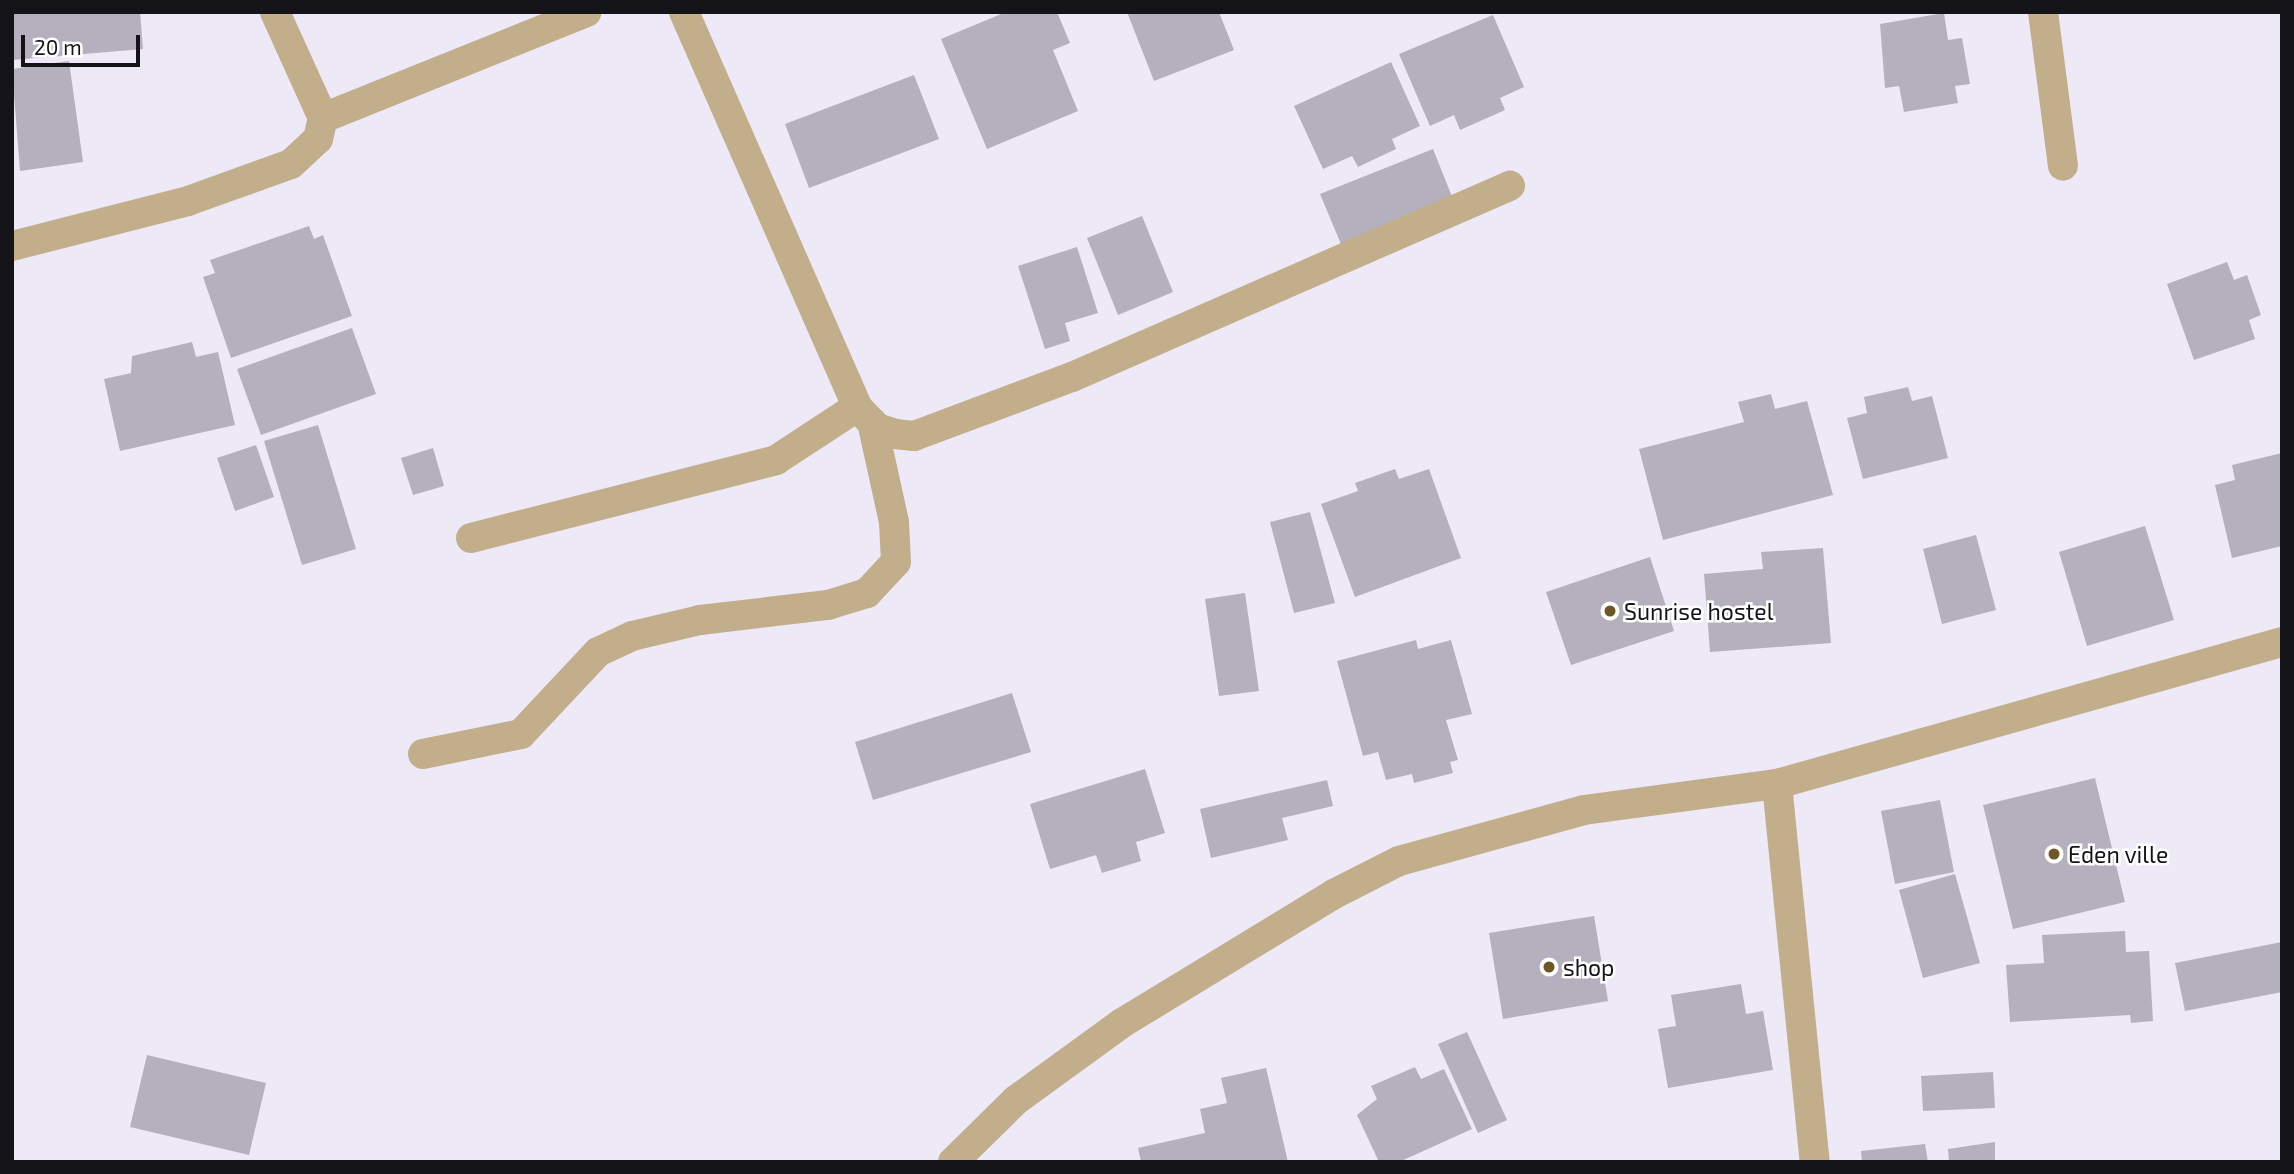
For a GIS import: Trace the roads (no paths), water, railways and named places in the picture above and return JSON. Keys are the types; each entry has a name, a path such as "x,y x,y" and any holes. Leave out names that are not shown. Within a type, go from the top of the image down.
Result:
{"street":[{"path":"12,246 243,184 292,164 318,139 323,118 275,12"},
{"path":"323,118 587,12"},
{"path":"424,754 521,734 598,652 632,636 700,620 828,605 867,593 896,562 894,522 864,415 684,12"},
{"path":"2043,12 2063,166"},
{"path":"864,415 895,434 914,436 1072,377 1510,186"},
{"path":"471,538 776,460 864,415"},
{"path":"953,1162 1016,1100 1122,1023 1334,894 1399,861 1584,810 1777,784 2282,642"},
{"path":"1777,784 1815,1162"}],"place":[{"name":"Sunrise hostel","path":"1610,611"},
{"name":"Eden ville","path":"2054,854"},
{"name":"shop","path":"1549,967"}]}
